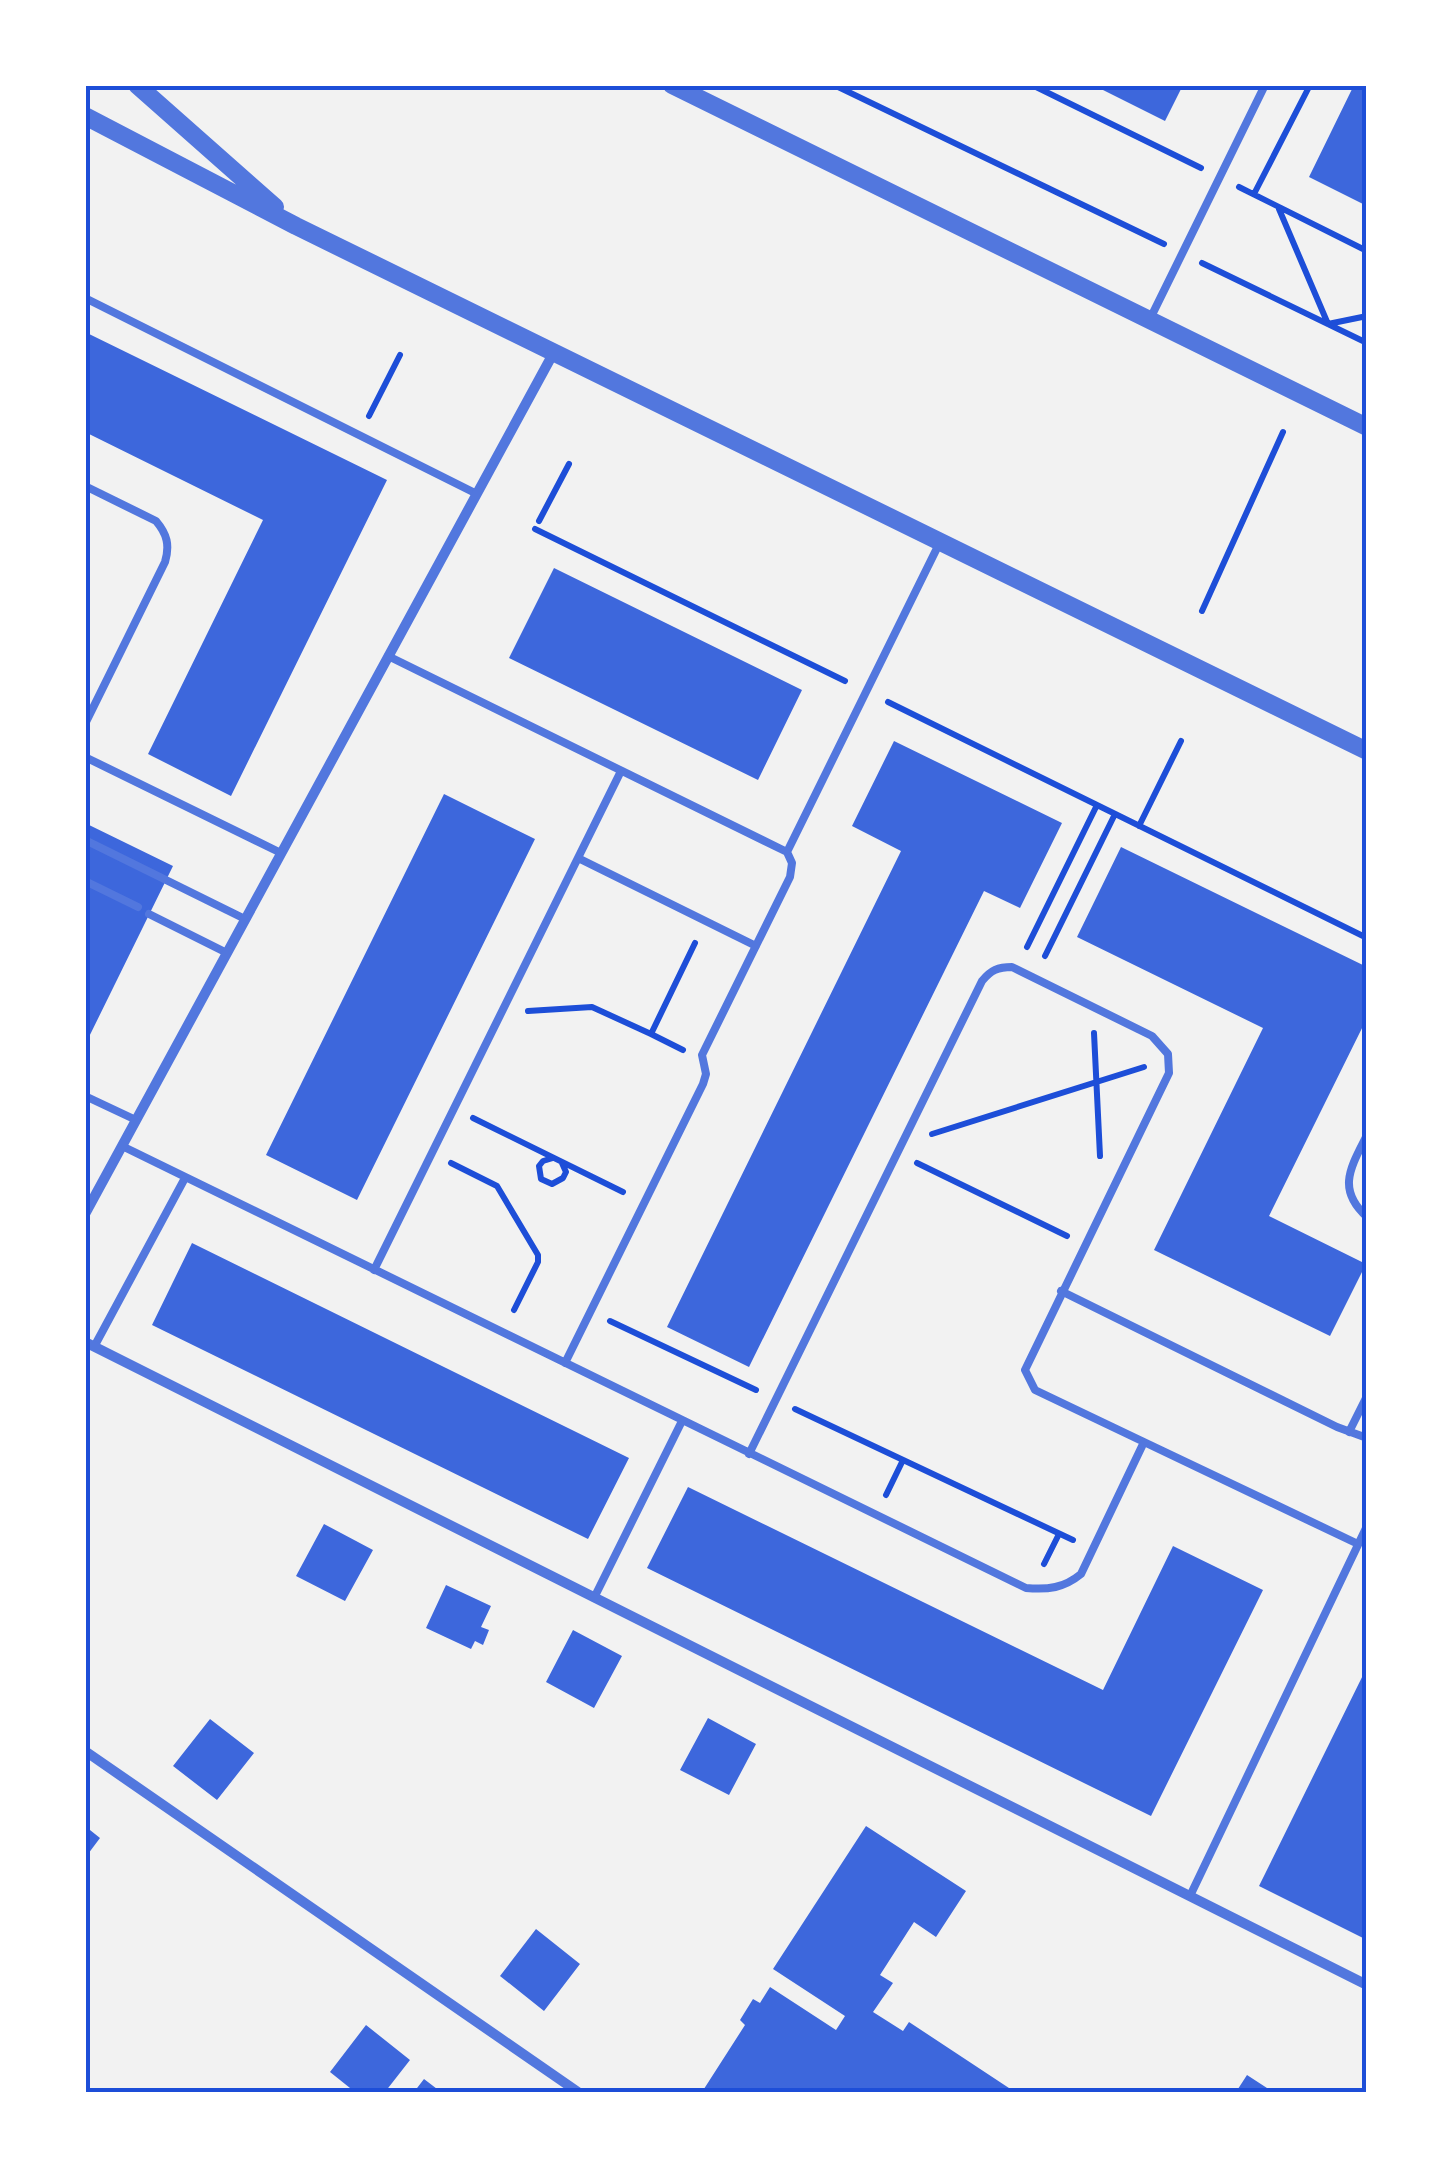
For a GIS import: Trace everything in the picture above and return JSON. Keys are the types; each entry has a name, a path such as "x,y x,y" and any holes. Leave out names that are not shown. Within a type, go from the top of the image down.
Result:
{"street":[{"path":"137,85 296,226"},
{"path":"672,85 1367,428"},
{"path":"85,116 296,226 1367,751"},
{"path":"85,1214 554,352"},
{"path":"89,1345 1367,1984"},
{"path":"85,1751 578,2092"}],"lane":[{"path":"1150,319 1264,85"},
{"path":"85,298 477,494"},
{"path":"85,486 156,521 168,546 164,562 85,724"},
{"path":"787,852 940,542"},
{"path":"388,656 787,852 792,863 790,876 702,1060 705,1080 565,1363"},
{"path":"85,757 281,853"},
{"path":"374,1270 621,771"},
{"path":"85,840 246,919"},
{"path":"578,858 756,946"},
{"path":"85,881 138,907"},
{"path":"149,914 227,953"},
{"path":"750,1454 982,981 996,968 1016,969 1152,1036 1162,1044 1169,1060 1169,1072 1027,1361 1030,1384 1035,1390 1358,1544"},
{"path":"85,1096 136,1120"},
{"path":"1367,1135 1348,1179 1355,1206 1367,1216"},
{"path":"122,1146 1026,1588 1050,1589 1081,1574 1144,1442"},
{"path":"89,1345 185,1178"},
{"path":"1061,1292 1367,1438"},
{"path":"1349,1432 1367,1396"},
{"path":"594,1598 682,1420"},
{"path":"1190,1896 1367,1526"}],"path":[{"path":"834,85 1367,343"},
{"path":"1254,194 1310,85"},
{"path":"1279,208 1328,324"},
{"path":"1328,324 1367,316"},
{"path":"360,436 400,355"},
{"path":"1202,612 1283,432"},
{"path":"569,464 537,525 1367,938"},
{"path":"1139,826 1181,741"},
{"path":"1016,969 1097,805"},
{"path":"1034,978 1115,814"},
{"path":"651,1034 706,921"},
{"path":"502,1012 592,1007 702,1060"},
{"path":"1093,1007 1102,1209"},
{"path":"902,1144 1169,1060"},
{"path":"454,1108 644,1202"},
{"path":"432,1153 497,1186 538,1255 503,1333"},
{"path":"898,1153 1084,1244"},
{"path":"590,1312 1093,1550"},
{"path":"876,1516 904,1460"}],"building":[{"path":"1093,85 1183,85 1165,121"},
{"path":"1354,85 1367,85 1367,206 1309,177"},
{"path":"85,332 387,480 231,796 148,754 263,520 85,432"},
{"path":"554,568 802,690 758,780 509,658"},
{"path":"894,741 1062,823 1020,908 984,891 749,1367 667,1327 901,851 852,826"},
{"path":"444,794 535,839 357,1200 266,1155"},
{"path":"85,823 173,866 85,1045"},
{"path":"1121,847 1367,967 1367,1018 1269,1216 1366,1264 1330,1336 1154,1250 1263,1028 1077,937"},
{"path":"192,1243 629,1458 588,1539 152,1325"},
{"path":"688,1487 1103,1690 1173,1546 1263,1590 1151,1816 647,1568"},
{"path":"324,1524 373,1550 345,1601 296,1576"},
{"path":"446,1585 491,1606 481,1627 489,1630 483,1645 475,1641 471,1649 426,1628"},
{"path":"573,1630 622,1656 594,1708 546,1682"},
{"path":"1367,1667 1367,1940 1259,1886"},
{"path":"708,1718 756,1744 729,1795 680,1770"},
{"path":"210,1719 254,1753 217,1800 173,1766"},
{"path":"85,1826 100,1838 85,1858"},
{"path":"866,1826 966,1891 936,1937 914,1922 880,1975 893,1983 873,2012 903,2031 909,2022 1015,2092 702,2092 745,2025 740,2020 753,1999 760,2003 770,1987 836,2030 845,2016 773,1969"},
{"path":"536,1929 580,1964 544,2011 500,1976"},
{"path":"366,2025 410,2060 385,2092 355,2092 330,2072"},
{"path":"1247,2075 1273,2092 1236,2092"},
{"path":"424,2079 441,2092 414,2092"}]}
